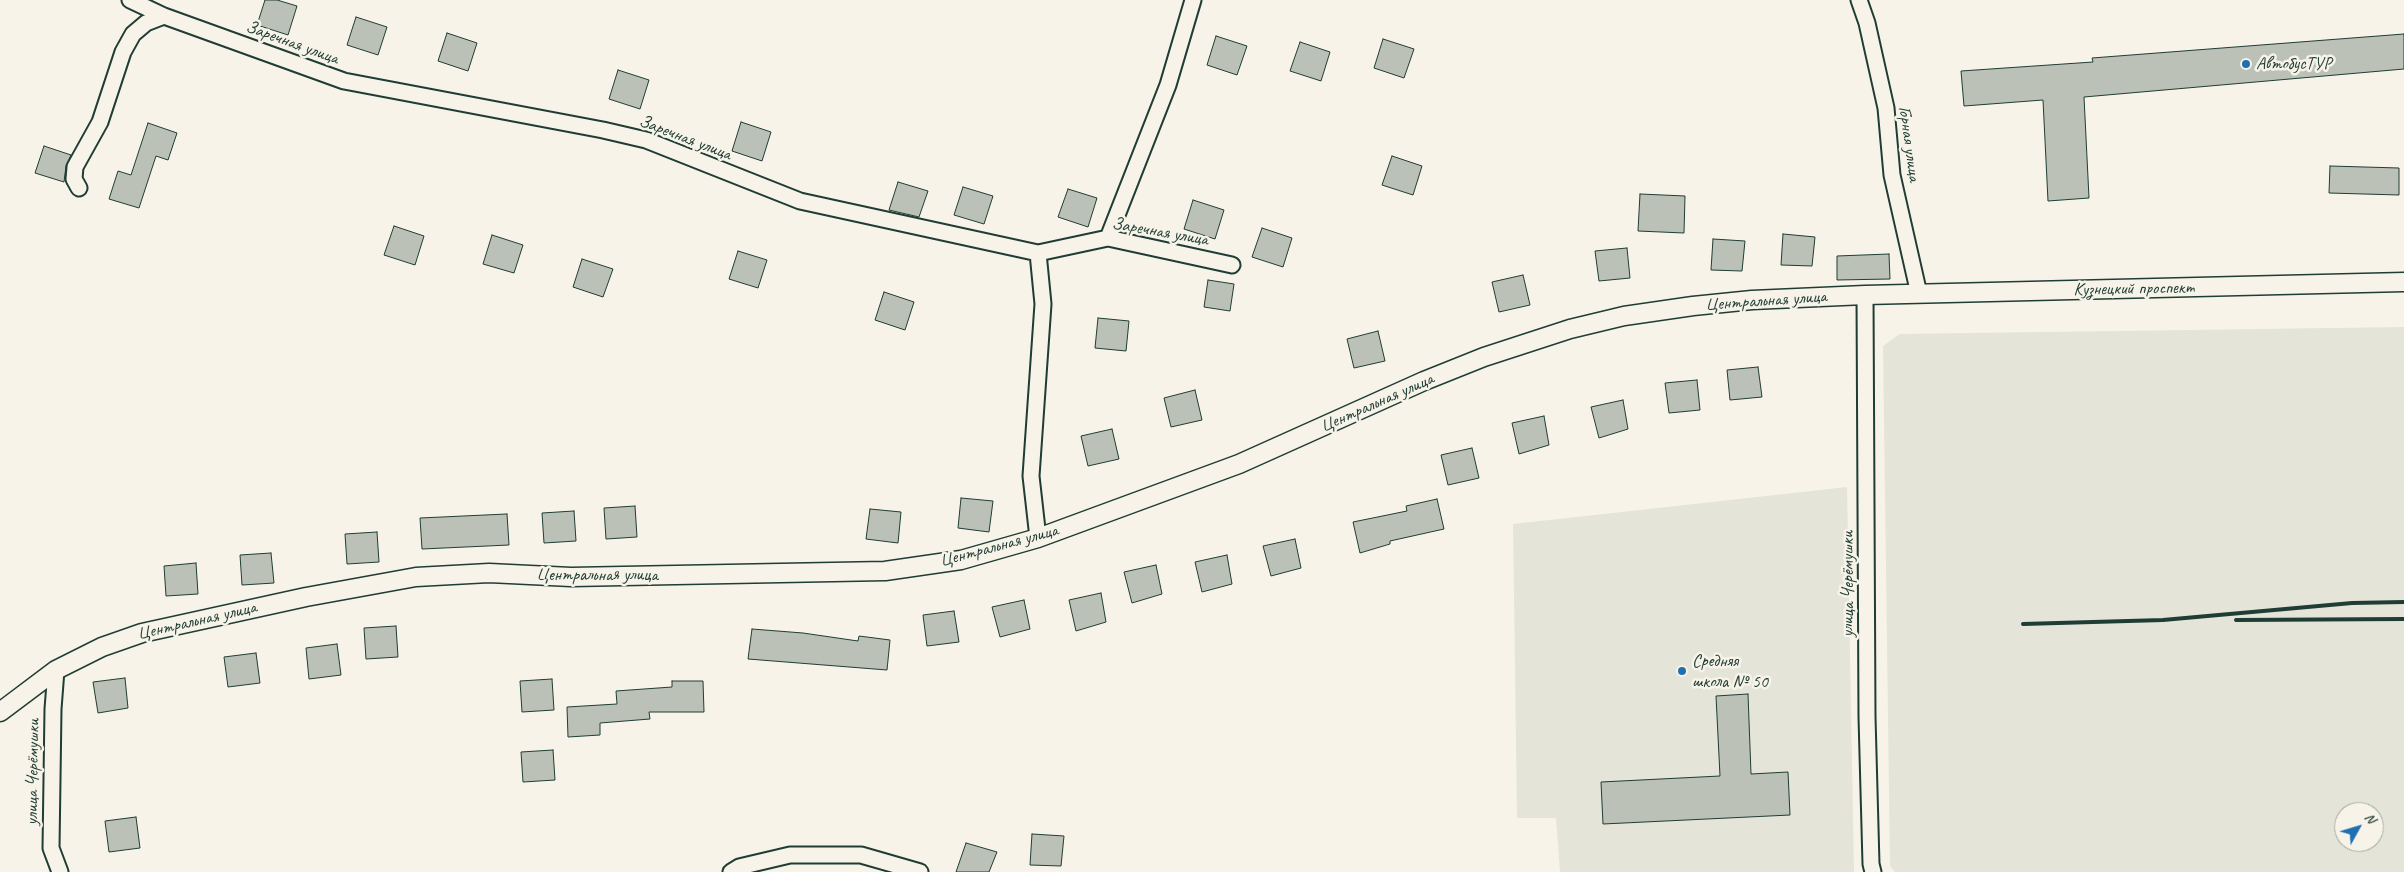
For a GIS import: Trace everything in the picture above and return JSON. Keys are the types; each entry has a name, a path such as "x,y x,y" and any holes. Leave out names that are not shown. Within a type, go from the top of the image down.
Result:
{"street":[{"name":"Заречная улица","path":"130,0 164,16 344,81 603,130 646,140 800,202 1038,253 1108,238 1232,265"},
{"path":"1108,238 1168,85 1193,0"},
{"name":"Горная улица","path":"1859,0 1868,23 1886,108 1892,175 1919,294"},
{"path":"79,188 74,179 75,168 100,122 123,52 133,34 146,23 164,16"},
{"path":"1038,253 1043,304 1031,476 1038,538"},
{"name":"Кузнецкий проспект","path":"1865,295 2404,282"},
{"name":"Центральная улица","path":"0,712 56,670 102,647 142,632 306,597 416,577 489,573 571,577 885,571 961,560 1038,538 1239,464 1424,381 1484,357 1561,332 1624,316 1692,306 1865,295"},
{"name":"улица Черёмушки","path":"1865,295 1866,717 1873,872"},
{"name":"улица Черёмушки","path":"56,670 53,710 51,848 60,872"},
{"path":"731,872 739,867 790,855 861,855 920,872"}],"shaded area":[{"path":"2404,327 2404,872 1895,872 1890,866 1883,346 1900,334"},
{"name":"Средняя школа № 50","path":"1847,487 1854,872 1560,872 1556,818 1517,818 1513,524"}],"building":[{"path":"265,0 277,0 297,6 288,35 257,25"},
{"path":"356,17 387,27 378,55 347,45"},
{"path":"447,33 477,43 468,71 438,61"},
{"path":"2404,34 2404,69 2084,97 2089,198 2048,201 2043,100 1964,106 1961,71 2093,62 2092,58"},
{"path":"1216,36 1247,46 1237,75 1207,65"},
{"path":"1383,39 1414,49 1404,78 1374,68"},
{"path":"1300,42 1330,52 1321,81 1290,71"},
{"path":"618,70 649,80 640,109 609,99"},
{"path":"741,122 771,132 762,161 732,151"},
{"path":"148,123 177,133 168,160 156,156 139,208 109,199 118,171 131,175"},
{"path":"44,146 71,155 66,166 64,182 35,173"},
{"path":"1392,156 1422,166 1413,195 1382,185"},
{"path":"2330,166 2399,168 2399,195 2329,193"},
{"path":"898,182 928,191 919,217 889,210"},
{"path":"963,187 993,196 984,224 954,215"},
{"path":"1068,189 1097,198 1088,227 1058,217"},
{"path":"1640,194 1685,196 1684,233 1638,231"},
{"path":"1193,200 1224,210 1215,239 1184,229"},
{"path":"394,226 424,236 415,265 384,255"},
{"path":"1262,228 1292,238 1283,267 1252,257"},
{"path":"1783,234 1815,237 1812,266 1781,265"},
{"path":"492,235 523,245 514,273 483,264"},
{"path":"1713,239 1745,241 1742,271 1711,270"},
{"path":"1627,248 1630,278 1599,281 1595,251"},
{"path":"738,251 767,260 758,288 729,279"},
{"path":"1889,254 1890,279 1837,280 1837,256"},
{"path":"582,259 613,269 603,297 573,287"},
{"path":"1523,275 1530,305 1499,312 1492,282"},
{"path":"1208,280 1234,284 1230,311 1204,307"},
{"path":"884,292 914,302 905,330 875,320"},
{"path":"1098,318 1129,321 1126,351 1095,348"},
{"path":"1378,331 1385,361 1354,368 1347,339"},
{"path":"1758,367 1762,397 1730,400 1727,370"},
{"path":"1697,380 1700,410 1669,413 1665,383"},
{"path":"1195,390 1202,420 1171,427 1164,398"},
{"path":"1623,400 1628,429 1599,438 1591,407"},
{"path":"1544,416 1549,445 1519,454 1512,423"},
{"path":"1112,429 1119,459 1088,466 1081,436"},
{"path":"1472,448 1479,478 1448,485 1441,455"},
{"path":"961,498 993,501 989,532 958,528"},
{"path":"1437,499 1444,529 1390,541 1390,544 1360,553 1353,522 1407,511 1406,506"},
{"path":"635,506 637,537 606,539 604,508"},
{"path":"870,509 901,512 898,543 866,539"},
{"path":"574,511 576,541 544,543 542,513"},
{"path":"507,514 509,545 422,549 420,518"},
{"path":"377,532 379,562 347,564 345,534"},
{"path":"1295,539 1301,568 1271,576 1263,546"},
{"path":"271,553 274,583 242,585 240,555"},
{"path":"1227,555 1232,584 1202,592 1195,562"},
{"path":"196,563 198,594 166,596 164,566"},
{"path":"1156,565 1162,594 1132,603 1124,572"},
{"path":"1101,593 1106,622 1076,631 1069,600"},
{"path":"1024,600 1030,629 1000,637 992,607"},
{"path":"954,611 959,642 927,646 923,615"},
{"path":"396,626 398,657 366,659 364,628"},
{"path":"752,629 803,633 858,641 859,636 890,640 887,670 748,659"},
{"path":"337,644 341,675 309,679 306,648"},
{"path":"256,653 260,683 228,687 224,657"},
{"path":"125,678 128,708 98,713 93,682"},
{"path":"552,679 554,710 522,712 520,681"},
{"path":"672,681 703,681 704,712 649,712 650,719 600,723 600,735 568,737 567,707 617,704 616,691 672,687"},
{"name":"Средняя школа № 50","path":"1748,694 1751,774 1788,772 1790,815 1603,824 1601,782 1720,776 1716,696"},
{"path":"553,750 555,780 523,782 521,752"},
{"path":"136,817 140,848 109,852 105,821"},
{"path":"1032,834 1064,836 1061,866 1030,865"},
{"path":"966,843 997,852 989,872 956,872"}],"railway":[{"path":"2023,624 2163,620 2352,603 2404,602"},
{"path":"2236,620 2404,619"}],"place":[{"name":"АвтобусТУР","path":"2246,64"},
{"name":"Средняя школа № 50","path":"1682,671"}]}
